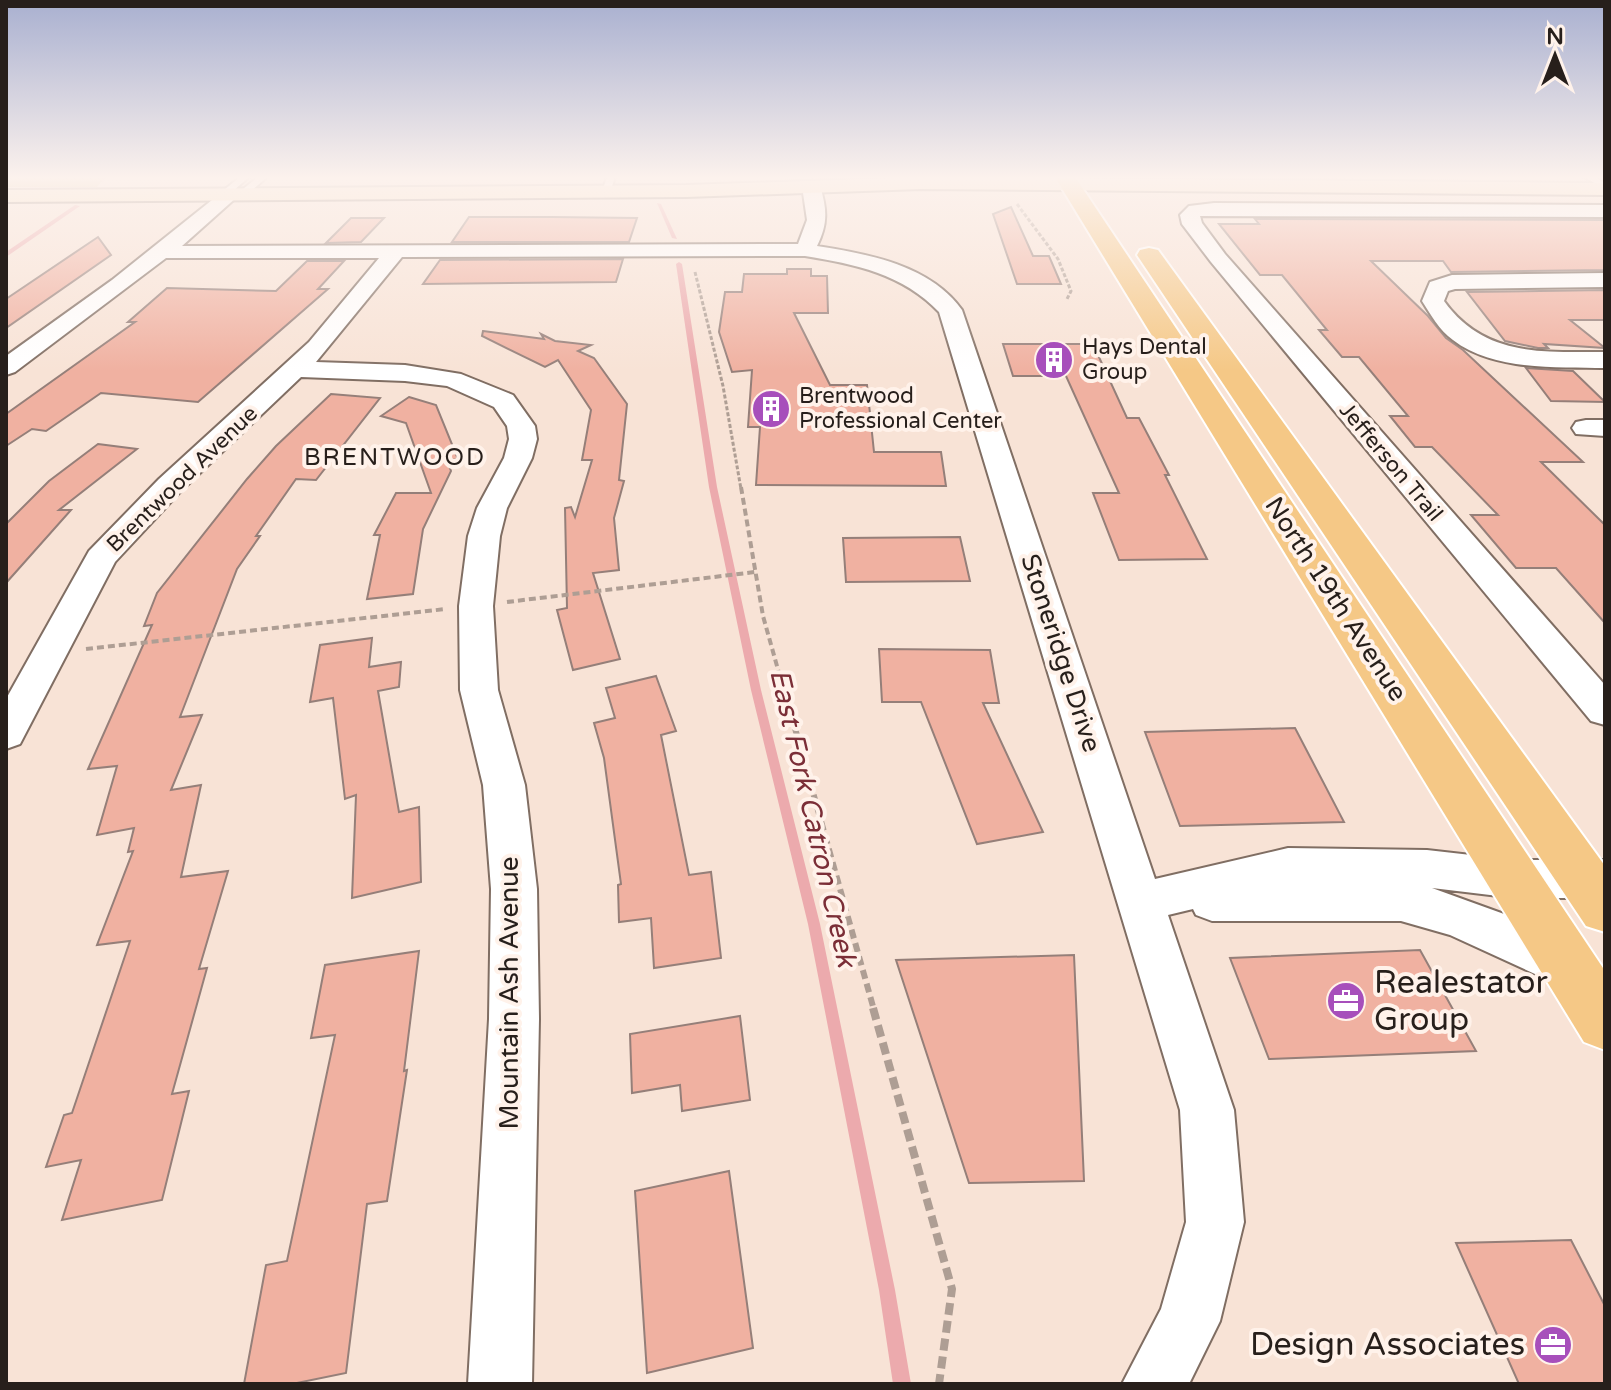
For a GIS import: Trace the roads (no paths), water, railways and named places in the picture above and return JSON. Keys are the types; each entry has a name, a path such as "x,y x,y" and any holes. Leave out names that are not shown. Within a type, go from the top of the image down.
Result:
{"main road":[{"name":"North 19th Avenue","path":"1119,242 1605,1022"},
{"name":"North 19th Avenue","path":"1126,242 1598,889"}],"street":[{"path":"6,367 67,326 176,242"},
{"path":"805,250 809,242"},
{"name":"Jefferson Trail","path":"1206,242 1605,711"},
{"name":"Stoneridge Drive","path":"164,252 805,250 856,258 913,278 937,294 950,310 1207,1110 1215,1222 1189,1321 1154,1384"},
{"name":"Brentwood Avenue","path":"6,734 101,558 137,518 296,369 354,305 395,252"},
{"path":"1602,362 1497,350 1466,338 1447,322 1433,301 1438,287 1452,282 1605,280"},
{"name":"Mountain Ash Avenue","path":"296,369 405,373 452,379 491,392 504,401 521,426 523,439 518,458 492,508 484,536 476,606 479,690 504,785 514,889 514,1019 500,1384"},
{"path":"1141,902 1288,867 1427,869 1598,889"},
{"path":"1141,902 1401,901 1429,906 1486,928 1570,968"}],"waterway":[{"path":"6,255 25,242"},
{"name":"East Fork Catron Creek","path":"679,264 713,487 756,690 814,924 887,1290 902,1384"}],"place":[{"name":"Hays Dental Group","path":"1054,360"},
{"name":"Brentwood Professional Center","path":"771,409"},
{"name":"Realestator Group","path":"1346,1001"},
{"name":"Design Associates","path":"1553,1345"}],"district":[{"name":"BRENTWOOD","path":"395,457"}]}
